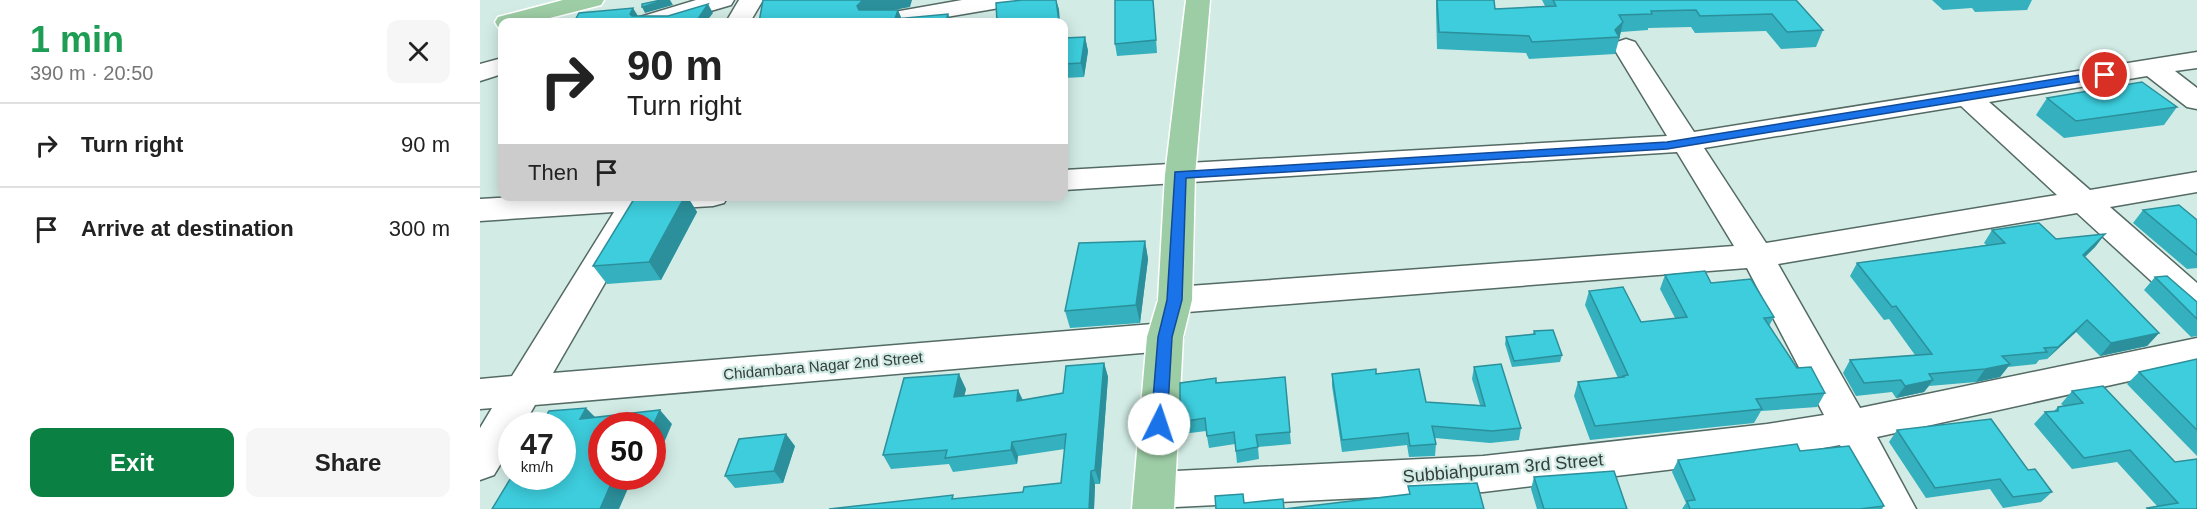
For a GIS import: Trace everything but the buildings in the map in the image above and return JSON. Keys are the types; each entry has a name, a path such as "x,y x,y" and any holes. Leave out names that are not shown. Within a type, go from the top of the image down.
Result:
{"main road":[{"path":"480,19 553,0"},
{"path":"524,18 592,0"},
{"path":"1154,500 1165,337 1175,300 1180,175 1198,0"},
{"path":"480,30 498,25"}],"street":[{"path":"662,18 722,0"},
{"path":"740,18 751,0"},
{"path":"900,18 1005,0"},
{"path":"1626,46 1757,256 1895,509"},
{"path":"1068,180 1180,175 1687,142 2197,60"},
{"path":"480,73 498,67"},
{"path":"2152,67 2197,101"},
{"path":"1967,97 2197,303"},
{"path":"1175,300 1757,256 2197,182"},
{"path":"480,210 599,201"},
{"path":"480,463 637,201"},
{"name":"Chidambara Nagar 2nd Street","path":"480,394 1165,337"},
{"name":"Subbiahpuram 3rd Street","path":"1154,500 1483,474 1767,441 1850,427 2197,352"}],"route":[{"path":"1159,424 1165,337 1175,300 1180,175 1667,145 2105,75"}]}
